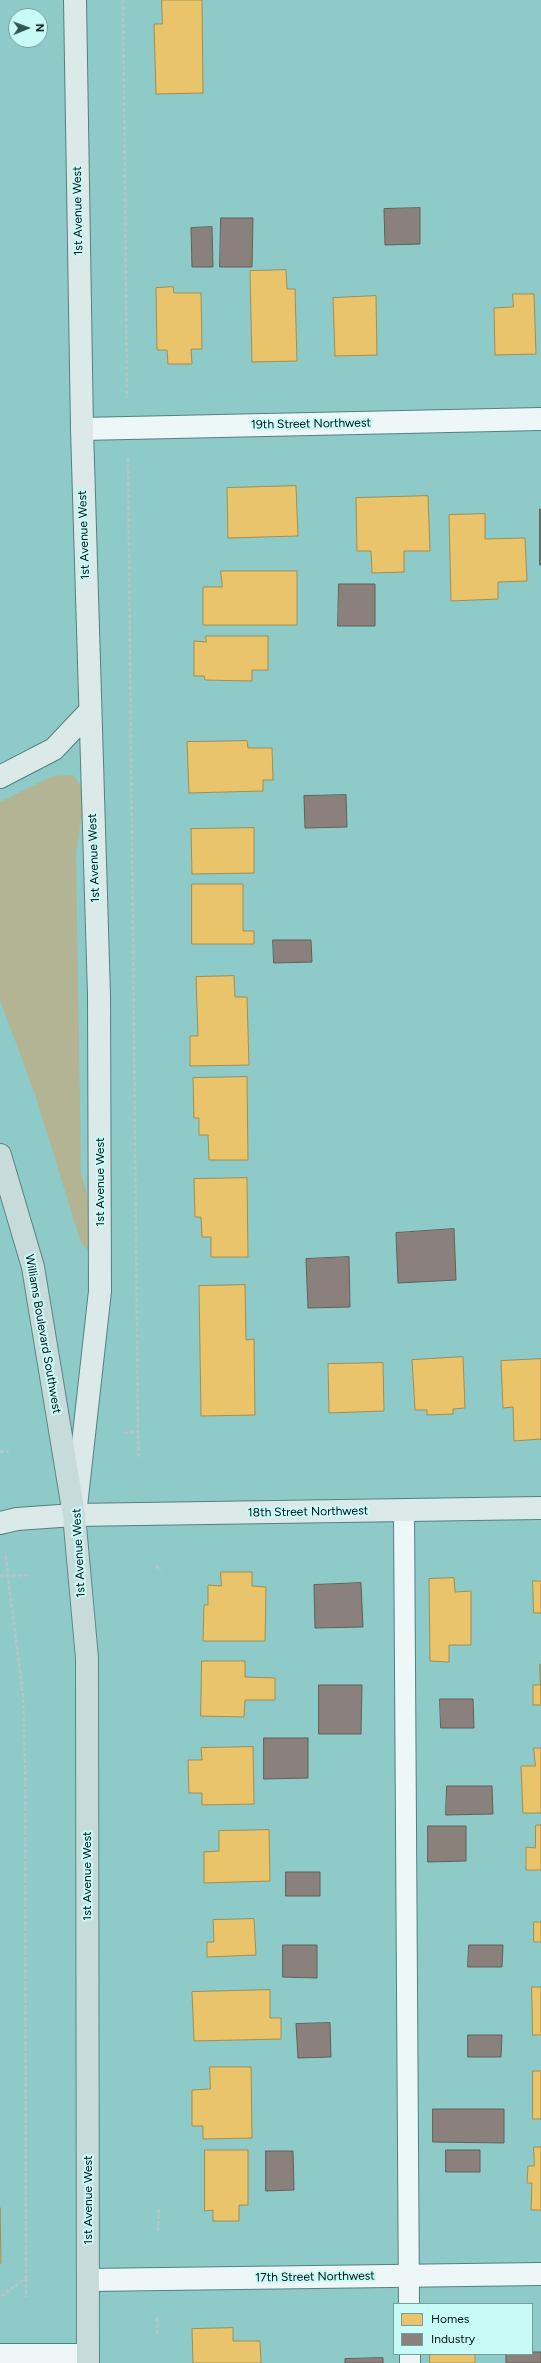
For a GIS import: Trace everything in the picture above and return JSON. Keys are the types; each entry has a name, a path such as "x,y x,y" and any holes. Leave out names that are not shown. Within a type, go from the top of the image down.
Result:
{"main road":[{"name":"Williams Boulevard Southwest","path":"0,1155 33,1267 74,1515"},
{"name":"1st Avenue West","path":"74,1515 87,1658 88,2359"}],"street":[{"name":"1st Avenue West","path":"74,1515 100,1291 99,995 82,429 75,0"},
{"name":"19th Street Northwest","path":"82,429 541,419"},
{"path":"0,777 54,749 90,712"},
{"name":"18th Street Northwest","path":"0,1524 17,1519 74,1515 541,1508"},
{"name":"17th Street Northwest","path":"88,2280 541,2274"},
{"path":"0,2355 88,2359"}],"lane":[{"path":"404,1510 409,2303"}],"path":[{"path":"124,0 139,1457"},
{"path":"124,1433 138,1431"},
{"path":"0,1452 9,1451"},
{"path":"6,1556 22,1696 25,1761 26,2297"},
{"path":"156,1566 161,1571"},
{"path":"0,1576 28,1575"},
{"path":"158,2231 159,2207"},
{"path":"0,2297 26,2278"},
{"path":"156,2334 157,2318"}],"green space":[{"path":"73,775 83,789 87,802 81,819 76,854 81,1174 89,1202 92,1223 91,1242 88,1250 81,1243 35,1094 0,1000 0,802 53,776"}],"building: Homes":[{"path":"162,0 202,0 203,93 156,94 154,24 162,24"},
{"path":"286,270 287,289 295,289 297,361 252,362 250,271"},
{"path":"173,287 174,293 201,293 202,349 191,349 192,364 168,364 167,350 157,350 156,288"},
{"path":"513,294 534,294 536,354 495,355 494,308 513,307"},
{"path":"376,296 377,355 335,356 333,298"},
{"path":"296,486 298,536 228,538 227,488"},
{"path":"428,496 430,551 404,551 404,572 372,573 371,551 357,551 356,498"},
{"path":"485,514 485,539 525,538 527,581 498,582 498,599 451,601 449,515"},
{"path":"221,571 297,571 297,625 203,625 203,587 222,587"},
{"path":"206,636 268,636 268,670 252,670 252,681 205,680 204,676 194,676 194,641 206,642"},
{"path":"247,741 248,748 272,748 273,780 263,780 263,791 189,793 187,742"},
{"path":"254,828 254,873 192,874 191,829"},
{"path":"192,884 243,884 243,931 254,931 254,944 192,944"},
{"path":"234,976 235,997 247,997 249,1065 190,1066 190,1036 198,1036 196,977"},
{"path":"247,1077 248,1160 209,1160 208,1135 199,1135 199,1118 194,1118 193,1078"},
{"path":"247,1178 248,1257 211,1257 211,1237 202,1237 201,1217 195,1217 194,1179"},
{"path":"245,1285 246,1340 254,1339 255,1415 201,1416 199,1286"},
{"path":"463,1357 465,1408 453,1409 453,1414 427,1415 427,1410 415,1410 412,1360"},
{"path":"541,1359 541,1439 514,1441 513,1407 503,1408 501,1361"},
{"path":"383,1363 384,1411 329,1413 328,1364"},
{"path":"221,1572 252,1572 252,1586 266,1587 265,1641 203,1641 204,1605 208,1605 208,1585 221,1586"},
{"path":"454,1578 455,1592 471,1591 471,1645 449,1645 449,1662 430,1661 429,1579"},
{"path":"533,1581 541,1581 541,1613 534,1613"},
{"path":"202,1661 245,1661 245,1677 275,1678 275,1700 245,1700 244,1717 201,1716"},
{"path":"540,1664 541,1705 533,1705 533,1685 540,1685"},
{"path":"253,1747 254,1804 202,1805 202,1793 189,1793 188,1760 202,1760 201,1748"},
{"path":"534,1748 541,1748 541,1813 523,1813 521,1766 535,1766"},
{"path":"536,1825 541,1825 541,1870 526,1870 526,1847 535,1848"},
{"path":"269,1830 270,1881 204,1883 204,1852 219,1851 219,1831"},
{"path":"254,1919 256,1955 207,1957 207,1942 214,1942 213,1920"},
{"path":"534,1922 541,1922 541,1942 534,1942"},
{"path":"532,1987 541,1987 541,2035 533,2035"},
{"path":"270,1990 270,2018 281,2018 281,2039 194,2041 192,1992"},
{"path":"210,2067 251,2067 252,2138 203,2139 203,2126 192,2126 192,2090 210,2089"},
{"path":"533,2071 541,2071 541,2119 533,2119"},
{"path":"534,2147 541,2147 541,2210 531,2210 532,2183 527,2183 528,2166 534,2166"},
{"path":"205,2150 248,2150 248,2205 239,2205 239,2221 213,2221 213,2210 205,2211"},
{"path":"0,2208 1,2263 0,2263"},
{"path":"233,2328 233,2341 260,2341 261,2363 193,2363 192,2329"},
{"path":"430,2355 475,2355 475,2363 430,2363"}],"building: Industry":[{"path":"420,208 420,244 385,245 384,209"},
{"path":"221,218 253,218 252,267 220,267"},
{"path":"212,227 213,267 192,267 191,228"},
{"path":"541,509 541,565 540,565"},
{"path":"339,584 375,584 375,626 338,626"},
{"path":"346,795 347,827 305,828 304,796"},
{"path":"273,940 311,940 312,962 274,963"},
{"path":"454,1229 456,1280 398,1283 396,1233"},
{"path":"349,1257 350,1307 308,1308 306,1259"},
{"path":"361,1583 363,1627 315,1628 314,1585"},
{"path":"319,1685 362,1685 361,1734 319,1734"},
{"path":"440,1699 473,1699 474,1728 441,1728"},
{"path":"264,1738 308,1738 308,1778 264,1779"},
{"path":"447,1786 492,1786 493,1814 446,1815"},
{"path":"428,1826 466,1826 466,1861 428,1862"},
{"path":"286,1872 320,1872 320,1896 286,1896"},
{"path":"283,1945 317,1945 317,1978 283,1977"},
{"path":"469,1945 503,1945 502,1967 468,1967"},
{"path":"330,2023 331,2057 298,2058 296,2024"},
{"path":"468,2035 502,2035 501,2057 468,2057"},
{"path":"433,2109 504,2109 504,2143 433,2142"},
{"path":"446,2150 480,2150 480,2172 446,2172"},
{"path":"266,2151 293,2151 294,2190 266,2191"},
{"path":"533,2352 541,2352 541,2363 506,2363 506,2355 533,2355"},
{"path":"383,2358 383,2363 345,2363 345,2359"}]}
